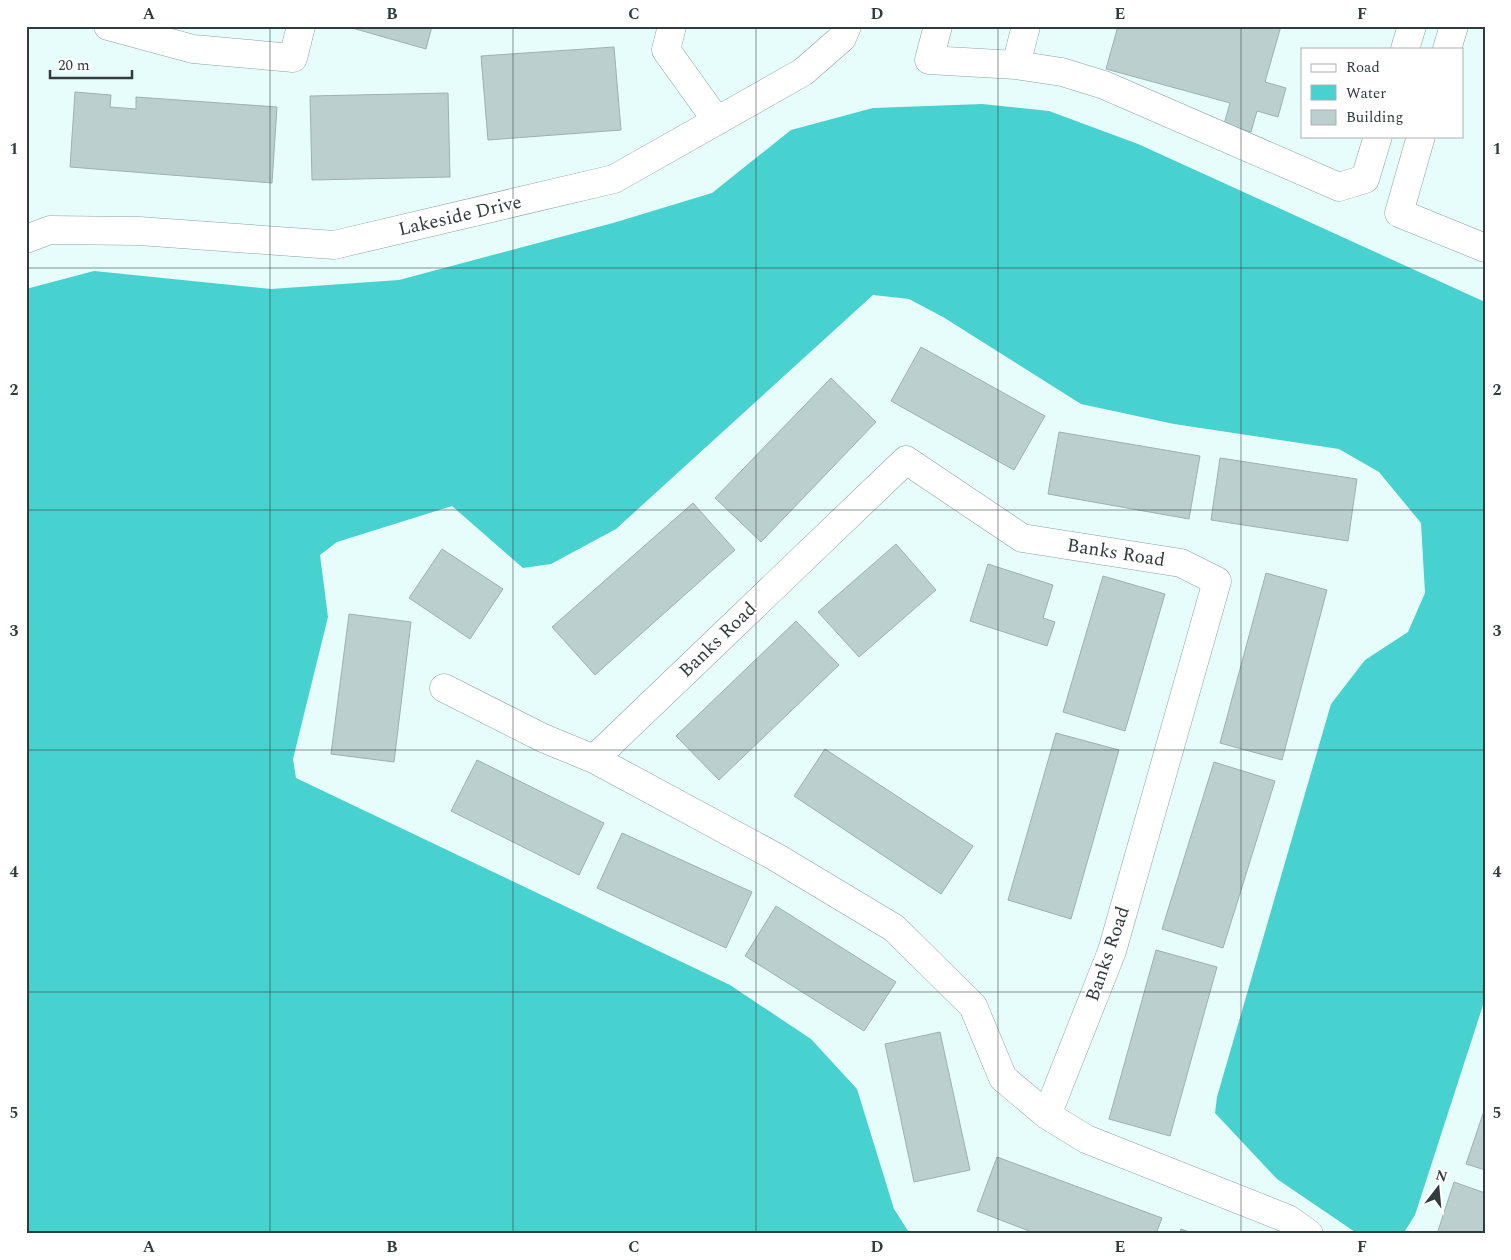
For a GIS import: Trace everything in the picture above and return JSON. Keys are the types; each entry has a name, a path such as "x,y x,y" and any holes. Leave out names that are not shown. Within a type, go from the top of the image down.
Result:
{"street":[{"path":"108,26 196,38 293,58 301,26"},
{"path":"672,26 666,50 718,121"},
{"name":"Lakeside Drive","path":"26,239 50,230 139,231 334,245 614,178 803,72 842,38 847,26"},
{"path":"938,26 929,60 1016,65 1062,72 1104,85 1339,187 1365,179 1377,138"},
{"path":"1016,65 1026,26"},
{"path":"1405,48 1412,26"},
{"path":"1447,48 1454,26"},
{"path":"1420,138 1399,212 1485,248"},
{"name":"Banks Road","path":"594,759 906,460 1022,538 1181,563 1217,580 1112,950 1047,1115"},
{"path":"444,688 543,738 594,759 774,856 894,928 973,1006 1003,1078 1047,1115 1086,1139 1288,1219 1309,1234"}],"water":[{"path":"982,104 1049,111 1138,144 1485,302 1485,999 1415,1215 1403,1234 1358,1234 1277,1179 1215,1113 1217,1097 1331,704 1365,660 1408,632 1425,593 1421,523 1379,472 1339,449 1174,424 1081,404 943,317 909,299 873,295 616,529 551,564 523,568 452,506 337,542 320,555 328,617 293,759 296,778 730,985 811,1039 857,1089 894,1209 910,1234 26,1234 26,289 94,271 271,289 399,280 613,223 712,193 791,130 873,108"}],"building":[{"path":"345,26 432,26 426,49"},
{"path":"1118,26 1281,26 1265,82 1286,88 1278,117 1257,111 1251,132 1224,124 1230,103 1106,69"},
{"path":"614,47 621,130 488,140 481,56"},
{"path":"75,92 111,95 110,107 136,109 136,97 277,107 272,183 70,167"},
{"path":"448,93 450,177 312,180 310,96"},
{"path":"921,347 1045,416 1014,470 891,401"},
{"path":"831,378 876,422 761,542 715,498"},
{"path":"1059,432 1200,456 1189,519 1048,494"},
{"path":"1220,458 1357,479 1348,541 1211,520"},
{"path":"693,503 735,550 595,675 552,627"},
{"path":"896,544 936,590 859,657 818,612"},
{"path":"442,549 503,589 470,639 409,598"},
{"path":"988,564 1053,585 1043,618 1055,622 1047,646 970,621"},
{"path":"1266,573 1327,590 1282,760 1220,743"},
{"path":"1103,576 1165,594 1125,731 1063,712"},
{"path":"349,614 411,622 394,762 331,754"},
{"path":"796,621 839,665 719,780 676,736"},
{"path":"1056,733 1119,750 1071,919 1008,900"},
{"path":"825,749 973,846 941,894 794,796"},
{"path":"477,760 604,823 579,875 451,811"},
{"path":"1214,762 1275,781 1223,948 1162,929"},
{"path":"622,833 752,892 726,948 597,888"},
{"path":"776,906 896,982 864,1031 745,956"},
{"path":"1156,950 1217,967 1170,1136 1109,1119"},
{"path":"940,1032 970,1170 914,1182 885,1044"},
{"path":"1485,1108 1485,1170 1466,1164"},
{"path":"997,1157 1162,1218 1156,1234 1037,1234 977,1211"},
{"path":"1454,1182 1485,1193 1485,1234 1437,1234"},
{"path":"1181,1229 1195,1234 1179,1234"}]}
